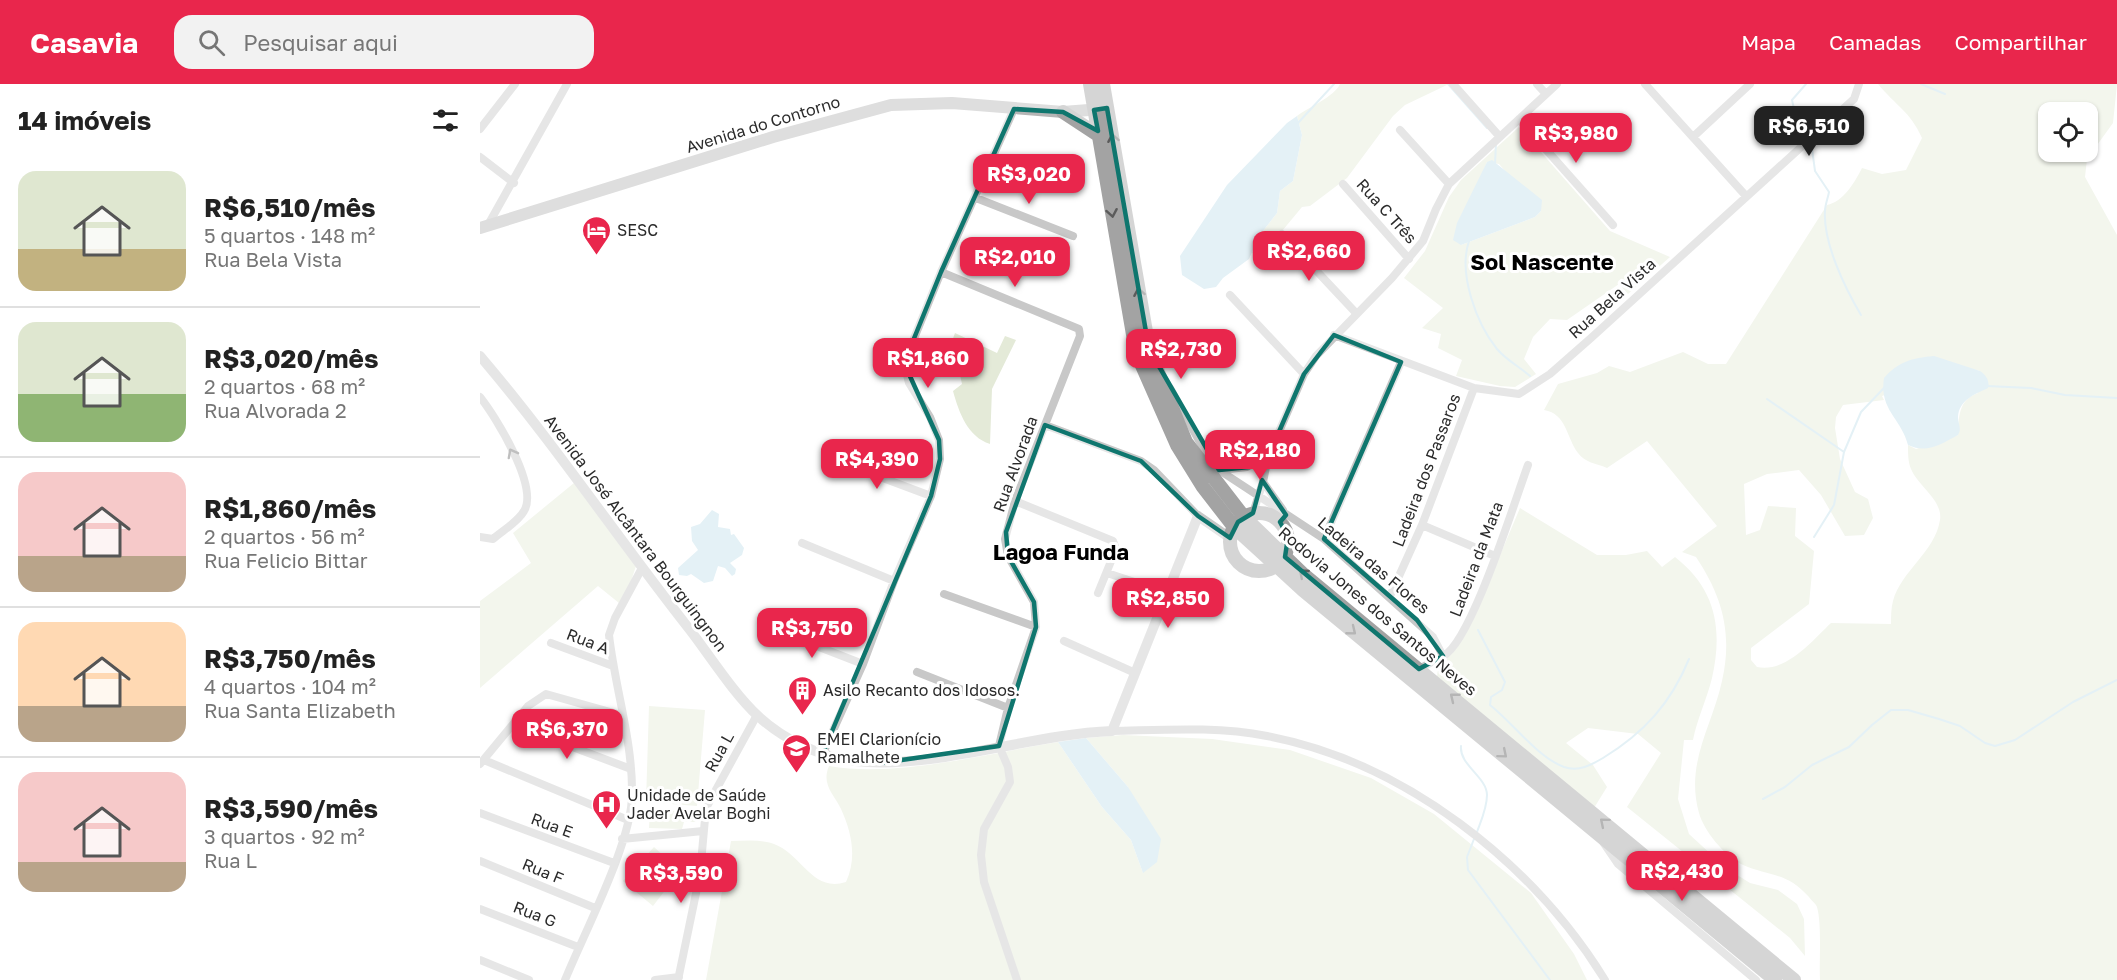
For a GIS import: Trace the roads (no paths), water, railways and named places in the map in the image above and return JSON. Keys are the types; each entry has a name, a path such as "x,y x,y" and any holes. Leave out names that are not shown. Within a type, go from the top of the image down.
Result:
{"main road":[{"name":"Rodovia Jones dos Santos Neves","path":"1090,84 1101,100 1149,349 1186,442 1240,524"},
{"name":"Rodovia Jones dos Santos Neves","path":"1101,100 1098,135 1136,352 1177,446 1203,487 1280,561 1775,980"},
{"name":"Avenida do Contorno","path":"484,227 773,137 891,105 952,103 1063,112 1101,100"},
{"path":"1063,112 1098,135"},
{"path":"1266,514 1283,518 1288,537 1280,561 1258,571 1243,566 1233,554 1240,524 1266,514"},
{"name":"Rodovia Jones dos Santos Neves","path":"1280,561 1419,669 1794,980"}],"street":[{"path":"480,129 515,84"},
{"path":"484,227 513,183 567,84"},
{"path":"1453,84 1500,137"},
{"path":"1537,84 1546,94"},
{"path":"1045,425 1141,460 1154,470 1198,516 1240,524 1258,495 1268,457 1304,374 1334,335 1424,241 1436,209 1449,184 1557,84"},
{"path":"1645,84 1746,196"},
{"path":"1693,137 1750,84"},
{"name":"Rua Bela Vista","path":"1334,335 1474,388 1519,394 1550,374 1854,99 1859,84"},
{"path":"822,754 863,664 894,581 931,496 940,459 939,440 930,417 909,383 904,363 941,272 1014,109"},
{"path":"1519,119 1613,225"},
{"path":"1400,130 1449,184"},
{"path":"480,157 513,183"},
{"name":"Rua C Três","path":"1343,184 1409,259"},
{"path":"976,198 1073,236"},
{"path":"1282,234 1356,313"},
{"name":"Rua Alvorada","path":"941,272 1079,328 1080,336 1015,501 1006,532 1006,549 1031,593 1036,612 1036,627 1008,708 999,746"},
{"path":"1230,295 1304,374"},
{"name":"Ladeira das Flores","path":"1149,349 1207,455 1219,470 1258,495 1283,518 1324,539 1433,637 1443,656"},
{"name":"Avenida José Alcântara Bourguingnon","path":"480,356 595,501 642,568 757,715 793,741 822,754 854,761 881,763 1112,732 1184,730 1264,735 1301,744 1380,776 1454,820 1500,858 1557,912 1605,980"},
{"path":"1324,539 1401,362"},
{"name":"Ladeira dos Passaros","path":"1390,596 1422,525 1474,388"},
{"path":"480,397 524,475 528,498 524,513 493,539 480,537"},
{"path":"1219,470 1247,467 1268,457"},
{"path":"832,459 931,496"},
{"name":"Ladeira da Mata","path":"1443,656 1453,650 1462,634 1495,556 1528,465"},
{"path":"1263,483 1283,518"},
{"path":"1015,501 1113,541 1116,549 1098,593"},
{"path":"1112,732 1133,672 1168,593 1198,516"},
{"path":"1422,525 1495,556"},
{"path":"802,543 894,581"},
{"path":"565,980 614,863 628,820 632,795 631,769 613,666 610,631 642,568"},
{"path":"1107,573 1168,593"},
{"path":"944,594 1036,627"},
{"path":"770,628 863,664"},
{"path":"1064,641 1133,672"},
{"name":"Rua A","path":"551,643 613,666"},
{"path":"1419,669 1443,656"},
{"path":"917,672 1008,708"},
{"path":"621,715 555,694 546,694 537,698 482,762 628,820"},
{"name":"Rua L","path":"679,978 700,874 706,808 757,715"},
{"path":"514,725 631,769"},
{"path":"999,746 1008,767 1010,782 984,829 982,870 991,905 1007,945 1017,980"},
{"name":"Rua E","path":"480,813 614,863"},
{"path":"622,839 703,831"},
{"path":"1598,832 1618,864 1756,980"},
{"name":"Rua F","path":"480,861 595,908"},
{"name":"Rua G","path":"480,909 578,947"},
{"path":"480,960 529,980"},
{"path":"655,980 679,978"}],"water":[{"path":"1297,116 1302,135 1293,181 1280,191 1277,213 1259,236 1249,259 1223,278 1216,287 1204,289 1182,275 1180,256 1227,185 1287,123"},
{"path":"1492,160 1542,200 1541,211 1535,217 1461,245 1453,240 1457,223 1487,162"},
{"path":"1934,356 1980,371 1987,378 1988,388 1968,398 1961,406 1958,417 1960,428 1958,435 1934,447 1915,448 1908,445 1888,406 1883,389 1884,378 1906,362"},
{"path":"712,510 719,514 718,527 730,529 731,535 734,534 744,548 742,555 730,563 736,569 735,574 732,576 725,568 718,566 713,581 704,583 691,574 679,575 678,568 698,550 692,541 691,527 700,524"},
{"path":"1086,738 1128,787 1161,839 1157,862 1143,873 1131,840 1102,807 1058,742"}],"waterway":[{"path":"1297,124 1334,84"},
{"path":"1448,84 1487,128"},
{"path":"1806,84 1792,100 1794,109 1805,121 1809,136"},
{"path":"1921,84 1945,94"},
{"path":"1811,141 1815,171 1829,192 1825,209 1825,224 1831,251 1848,292 1861,315"},
{"path":"1495,164 1496,143"},
{"path":"1469,241 1466,254 1467,282 1482,326 1497,349 1530,376"},
{"path":"1986,386 2031,388 2065,395 2117,398"},
{"path":"1814,537 1834,505 1844,452 1861,412 1884,388"},
{"path":"1767,399 1844,452"},
{"path":"1478,630 1505,682 1502,690 1491,697 1490,705 1544,756 1564,767 1575,769 1598,761 1618,748 1655,716 1674,690 1689,659"},
{"path":"1763,799 1785,787 1812,765 1849,747 1891,710 1908,710 1960,726 1985,743 1995,746 2015,740 2073,702 2117,680"},
{"path":"1461,746 1464,759 1486,789 1486,805 1477,832"},
{"path":"1474,839 1467,857 1468,870 1550,980"}],"place":[{"name":"SESC","path":"596,256"},
{"name":"Asilo Recanto dos Idosos.","path":"802,716"},
{"name":"EMEI Clarionício Ramalhete","path":"796,774"},
{"name":"Unidade de Saúde Jader Avelar Boghi","path":"606,830"}],"district":[{"name":"Sol Nascente","path":"1542,261"},
{"name":"Lagoa Funda","path":"1061,551"}]}
